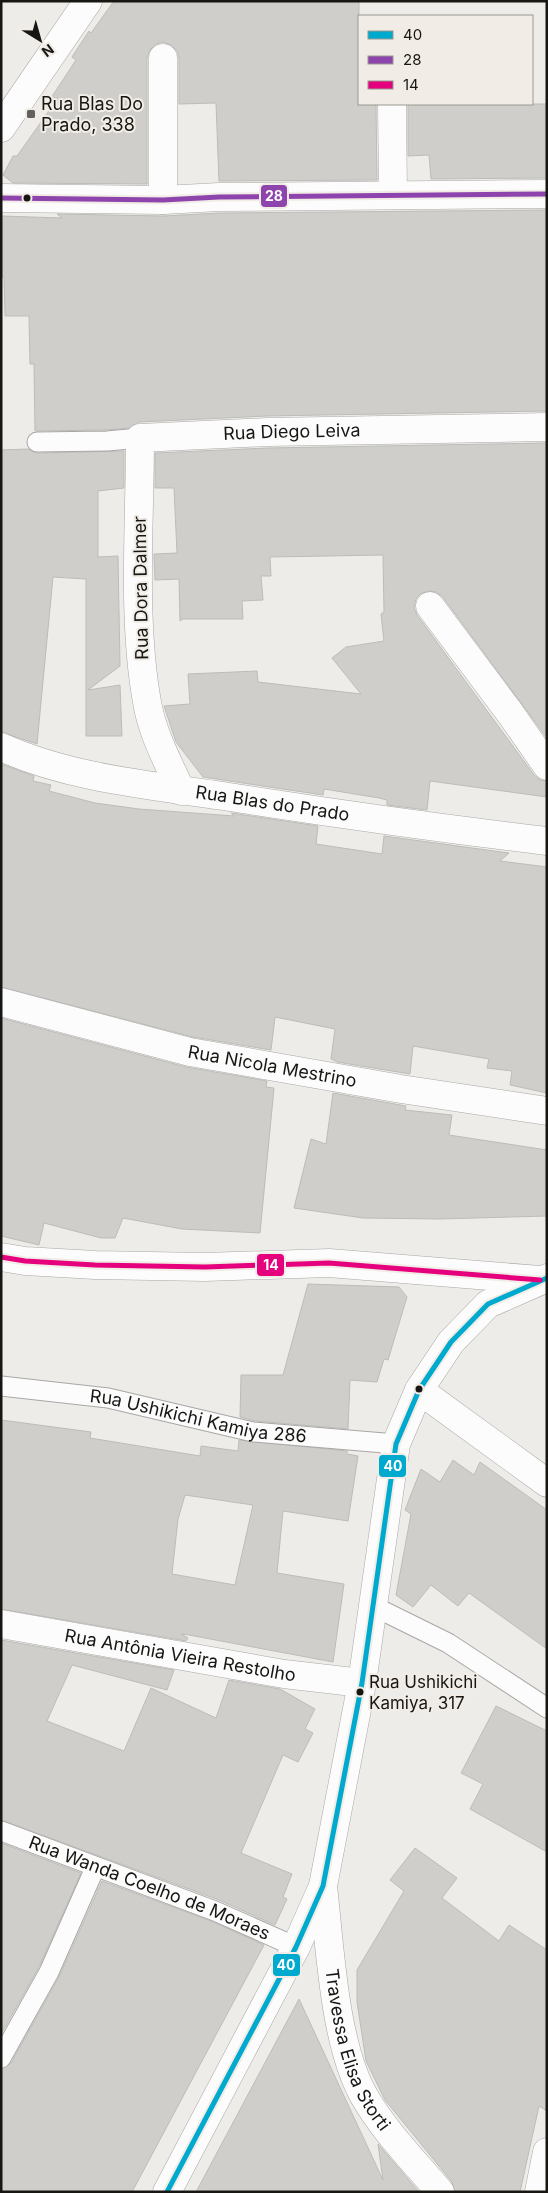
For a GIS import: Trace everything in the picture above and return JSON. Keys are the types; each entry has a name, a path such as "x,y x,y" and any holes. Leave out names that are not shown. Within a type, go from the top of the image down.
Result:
{"street":[{"path":"1,128 88,1"},
{"path":"163,200 164,58"},
{"path":"392,105 393,195"},
{"path":"1,198 163,200 547,194"},
{"name":"Rua Diego Leiva","path":"140,438 268,432 547,427"},
{"name":"Rua Dora Dalmer","path":"140,438 139,641 147,703 155,733 181,791"},
{"path":"430,606 547,766"},
{"name":"Rua Blas do Prado","path":"1,747 70,770 181,791 386,822 547,841"},
{"name":"Rua Nicola Mestrino","path":"1,1002 190,1052 401,1090 547,1111"},
{"path":"1,1257 86,1264 205,1267 329,1263 543,1279"},
{"path":"167,2192 296,1947 323,1886 362,1683 396,1444 419,1390 451,1342 488,1304 543,1279"},
{"path":"419,1390 547,1483"},
{"name":"Rua Antônia Vieira Restolho","path":"1,1624 284,1674 362,1683"},
{"name":"Travessa Elisa Storti","path":"323,1886 334,1985 348,2061 363,2095 378,2118 440,2192"},
{"path":"538,2192 547,2152"}],"lane":[{"name":"Rua Diego Leiva","path":"37,442 107,442 140,438"},
{"name":"Rua Ushikichi Kamiya 286","path":"1,1386 108,1398 253,1432 396,1444"},
{"path":"373,1606 448,1643 547,1708"},
{"name":"Rua Wanda Coelho de Moraes","path":"1,1831 95,1868 215,1911 296,1947"},
{"path":"1,2058 49,1972 95,1868"}],"building":[{"path":"114,1 359,1 358,105 376,105 377,180 219,181 216,103 179,104 179,58 177,51 171,45 163,42 156,44 150,50 147,58 147,184 13,183 3,175 13,156 17,156 58,98 51,98 76,60 72,57 89,31 91,33"},
{"path":"547,104 547,178 431,179 429,155 408,156 408,105"},
{"path":"547,210 547,411 267,416 139,422 129,428 106,430 35,431 34,364 30,364 29,316 5,316 4,277 1,276 1,216 62,218 57,214 163,216 220,213"},
{"path":"547,443 547,738 442,596 436,592 428,591 420,594 416,599 414,607 417,615 534,775 540,780 547,781 547,797 430,781 427,810 387,805 387,800 324,789 323,795 203,777 176,742 164,706 190,704 188,674 257,671 258,682 361,694 332,658 346,647 384,641 381,614 384,612 383,555 270,557 271,576 261,576 263,600 242,601 243,619 183,619 180,621 179,579 155,580 154,554 177,553 174,488 155,488 155,453 268,448"},
{"path":"28,449 37,453 124,451 124,488 98,491 98,557 118,556 120,666 88,690 120,685 122,736 86,736 86,579 53,577 37,744 1,732 1,450"},
{"path":"1,764 34,776 33,781 51,785 49,791 95,803 139,809 234,816 231,813 318,826 316,844 382,854 384,836 509,853 500,861 547,867 547,1093 510,1085 512,1071 487,1068 489,1059 413,1046 410,1074 337,1062 331,1059 335,1029 275,1017 271,1050 193,1037 1,987"},
{"path":"1,1018 186,1067 267,1081 266,1087 274,1088 260,1233 182,1229 123,1218 115,1238 101,1238 44,1223 39,1245 1,1236"},
{"path":"333,1093 406,1106 405,1110 452,1115 449,1135 547,1150 547,1216 440,1219 363,1218 294,1208 311,1139 326,1144"},
{"path":"308,1284 399,1287 407,1297 388,1360 384,1359 377,1382 350,1380 348,1429 255,1421 240,1417 241,1375 283,1375"},
{"path":"1,1420 91,1432 90,1438 200,1456 201,1446 238,1451 239,1440 347,1451 347,1454 358,1456 348,1521 283,1511 277,1573 344,1584 333,1662 189,1635 181,1634 188,1638 186,1641 1,1609","holes":["185,1495 253,1505 235,1585 172,1574 178,1519"]},
{"path":"453,1460 474,1475 480,1462 547,1510 547,1649 469,1593 458,1606 431,1585 413,1607 396,1595 411,1514 405,1510 421,1469 440,1482"},
{"path":"1,1640 174,1670 167,1690 72,1665 47,1721 124,1751 151,1688 216,1718 229,1680 280,1689 315,1709 305,1729 313,1733 298,1762 283,1755 241,1853 292,1874 283,1897 287,1899 275,1925 219,1900 1,1820"},
{"path":"496,1706 547,1731 547,1852 470,1809 483,1784 461,1773"},
{"path":"1,1843 81,1873 39,1967 1,2034"},
{"path":"415,1848 457,1878 442,1898 499,1941 509,1925 547,1950 547,2111 539,2106 520,2192 455,2192 452,2182 385,2100 366,2061 357,2002 357,1970 404,1891 390,1880"},
{"path":"102,1881 211,1921 264,1945 132,2192 1,2192 1,2069 11,2063 59,1977"},
{"path":"299,1999 383,2180 378,2144 419,2192 196,2192"}],"transit line":[{"name":"28","path":"1,198 163,200 219,197 547,194"},
{"name":"14","path":"1,1257 25,1261 95,1265 205,1267 329,1263 540,1280"},
{"name":"40","path":"167,2192 296,1947 323,1886 362,1683 396,1444 419,1390 451,1342 488,1304 547,1278"}],"place":[{"name":"Rua Blas Do Prado, 338","path":"31,114"},
{"name":"Rua Ushikichi Kamiya, 317","path":"360,1692"}]}
